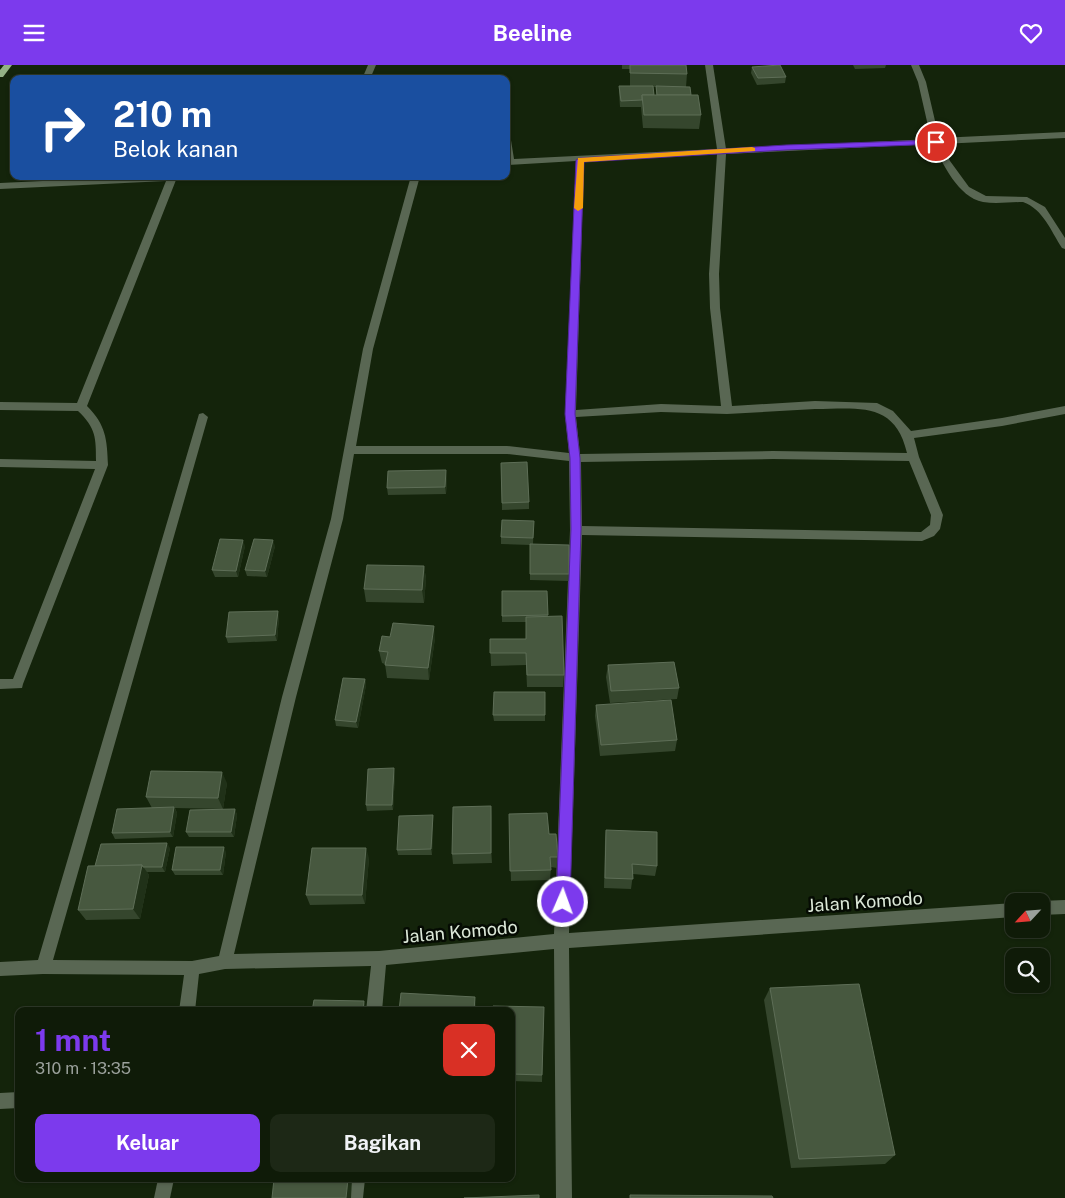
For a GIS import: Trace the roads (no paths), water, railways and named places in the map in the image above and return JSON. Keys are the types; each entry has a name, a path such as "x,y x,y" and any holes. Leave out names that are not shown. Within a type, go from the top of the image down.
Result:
{"main road":[{"path":"0,75 8,65"}],"street":[{"path":"710,65 722,152 714,283 715,308 727,410"},
{"path":"914,65 922,82 936,142 946,161 966,189 984,199 1024,199 1032,202 1046,215 1065,246"},
{"path":"510,162 580,160 786,147 1065,135"},
{"path":"564,1198 562,941 576,529 575,458 570,414 580,160"},
{"path":"0,186 129,180"},
{"path":"81,407 171,180"},
{"path":"225,962 289,697 337,519 368,349 415,180"},
{"path":"570,414 661,408 727,410 815,405 877,407 889,414 908,435 914,457 937,515 936,526 930,533 922,537 576,529"},
{"path":"0,406 81,407 96,420 101,437 102,465 17,684 0,684"},
{"path":"908,435 1002,422 1065,410"},
{"path":"43,967 203,417"},
{"path":"351,450 507,450 575,458 773,455 914,457"},
{"path":"0,463 102,465"},
{"path":"1050,908 1065,907"},
{"name":"Jalan Komodo","path":"0,969 43,967 192,968 225,962 379,958 562,941 1005,911"},
{"path":"374,1007 379,958"},
{"path":"188,1007 192,968"},
{"path":"0,1101 15,1100"},
{"path":"162,1198 165,1182"},
{"path":"355,1198 357,1182"}]}
